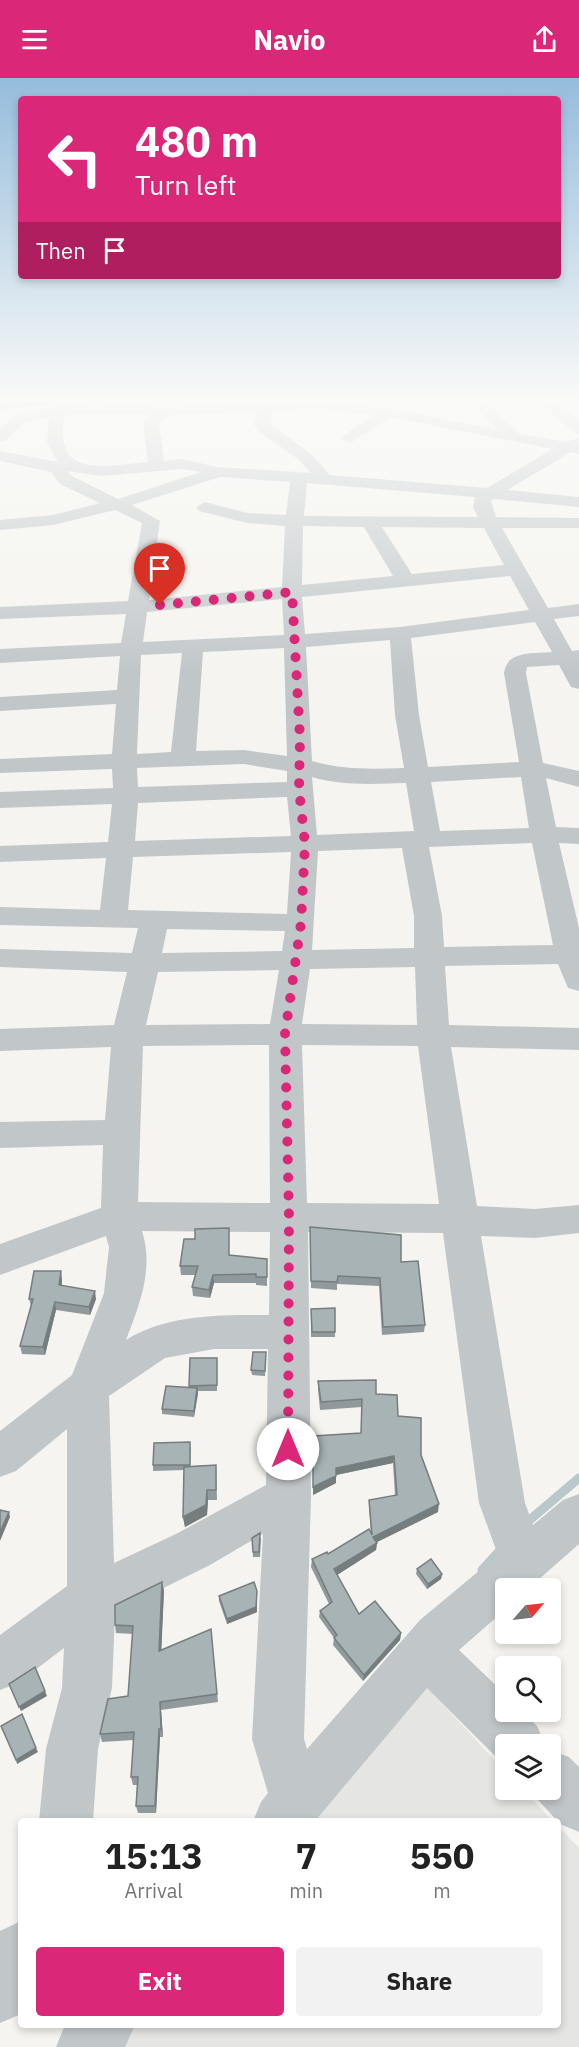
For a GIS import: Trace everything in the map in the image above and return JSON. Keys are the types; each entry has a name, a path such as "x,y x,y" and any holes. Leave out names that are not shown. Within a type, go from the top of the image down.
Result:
{"street":[{"path":"90,491 119,504 166,505"},
{"path":"113,918 126,796 124,760 131,649 138,607 166,505 184,491"},
{"path":"0,525 53,520 119,504 205,507 247,518 293,491"},
{"path":"288,1811 278,1739 288,1496 289,1218 285,1034 301,923 305,844 298,777 300,738 292,592 301,491"},
{"path":"310,491 369,521 578,516"},
{"path":"433,491 490,493 578,516"},
{"path":"495,491 482,500 486,520 539,614 571,658 579,682"},
{"path":"572,491 578,516"},
{"path":"369,521 406,581"},
{"path":"0,613 138,607 514,570"},
{"path":"0,656 296,641 400,633 579,610"},
{"path":"400,633 407,715 418,775 431,956 433,1036 502,1503 524,1563"},
{"path":"183,759 193,646"},
{"path":"1,963 144,963 431,956 574,968 544,835 516,665 522,661 571,658"},
{"path":"0,704 127,696"},
{"path":"0,766 244,757 298,777"},
{"path":"0,800 126,796 328,774 418,775 532,769 552,771 579,779"},
{"path":"0,854 544,835 579,836"},
{"path":"0,916 301,923"},
{"path":"66,1818 72,1749 87,1688 90,1598 88,1387 124,1293 128,1247 119,1216 121,1132 128,1034 155,919"},
{"path":"0,1040 128,1034 579,1039"},
{"path":"0,1135 121,1132"},
{"path":"0,1260 119,1216 460,1219 501,1224 553,1224 579,1219"},
{"path":"0,1458 88,1387 155,1343 214,1332 288,1332"},
{"path":"0,1665 90,1598 194,1550 288,1496"},
{"path":"288,1811 437,1637 579,1515"},
{"path":"426,1651 509,1734"},
{"path":"561,1787 579,1805"},
{"path":"0,1994 18,1956"},
{"path":"86,2047 102,2028"}],"shaded area":[{"path":"420,1680 495,1760 495,1800 533,1800 550,1818 306,1818"},
{"path":"561,1829 579,1848 579,2047 117,2047 133,2028 561,2028"}],"building":[{"path":"310,1227 401,1235 401,1262 418,1261 425,1325 383,1327 380,1278 338,1276 337,1282 311,1281"},
{"path":"229,1228 229,1255 267,1259 267,1277 256,1277 256,1274 213,1275 209,1290 192,1287 198,1266 180,1266 184,1239 195,1239 195,1229"},
{"path":"34,1271 61,1271 59,1285 95,1291 89,1307 55,1302 43,1347 20,1346 33,1299 29,1299"},
{"path":"335,1308 335,1332 312,1332 311,1309"},
{"path":"253,1352 266,1352 265,1371 251,1370"},
{"path":"190,1358 217,1358 217,1385 189,1386"},
{"path":"376,1380 376,1394 397,1395 398,1416 421,1418 421,1455 439,1504 373,1537 377,1543 334,1569 359,1614 375,1601 401,1633 364,1675 334,1638 337,1635 320,1611 332,1602 312,1559 327,1552 328,1554 369,1529 372,1535 369,1500 397,1495 394,1456 336,1468 336,1476 313,1487 313,1436 361,1433 362,1399 321,1402 318,1381"},
{"path":"166,1386 197,1388 194,1411 162,1409"},
{"path":"190,1442 190,1465 153,1465 154,1443"},
{"path":"216,1465 216,1490 207,1490 206,1505 183,1517 184,1467"},
{"path":"0,1510 9,1512 0,1532"},
{"path":"260,1533 259,1552 253,1552 252,1538"},
{"path":"431,1559 442,1574 428,1584 417,1569"},
{"path":"162,1582 159,1651 211,1629 217,1694 160,1702 161,1729 159,1729 155,1806 136,1806 138,1777 131,1777 134,1732 100,1734 108,1699 128,1696 133,1626 115,1625 115,1605"},
{"path":"254,1582 257,1591 256,1607 227,1619 219,1596"},
{"path":"35,1667 45,1691 19,1707 9,1684"},
{"path":"22,1714 36,1748 16,1760 1,1726"}],"waterway":[{"path":"525,1524 579,1478"},
{"path":"482,1570 503,1547"}],"route":[{"path":"160,605 292,592 300,738 299,789 305,844 301,923 285,1034 289,1218 288,1449"}]}
